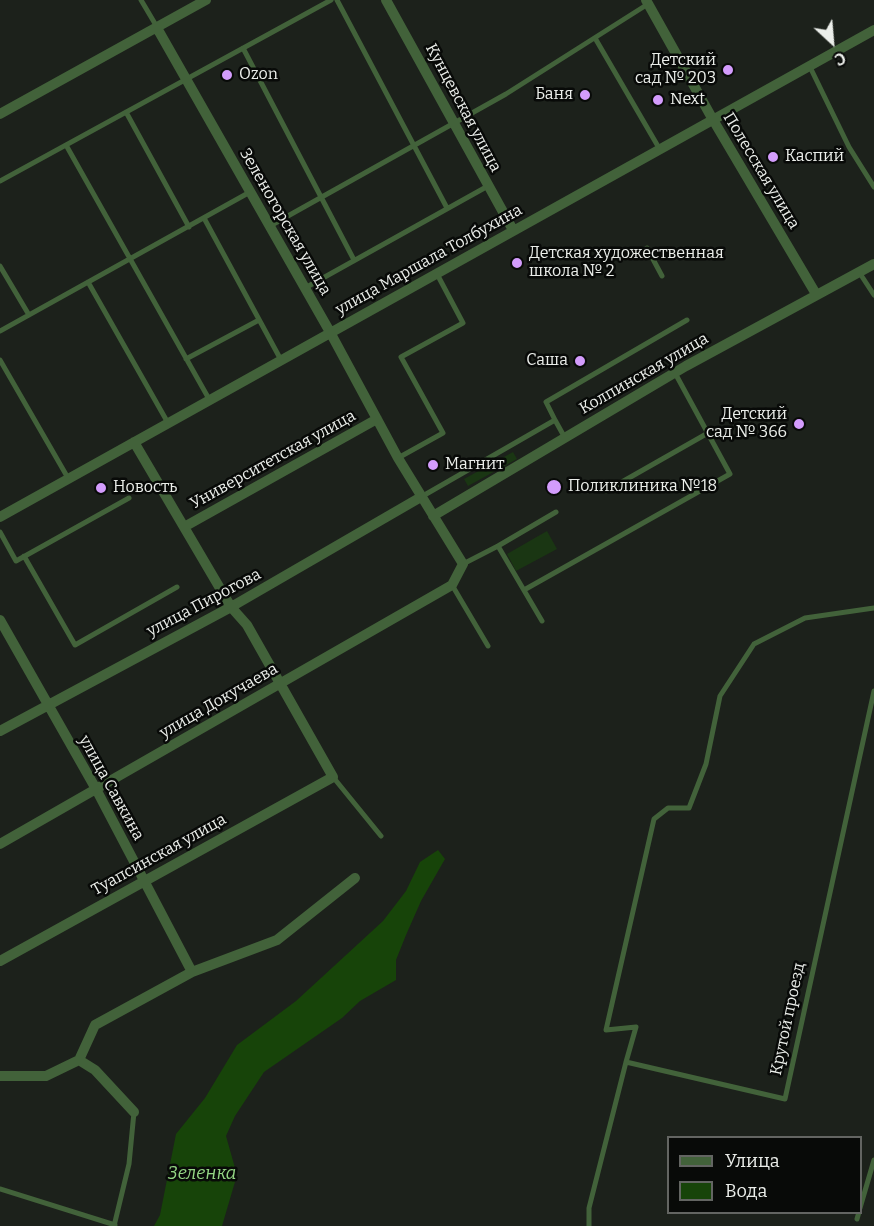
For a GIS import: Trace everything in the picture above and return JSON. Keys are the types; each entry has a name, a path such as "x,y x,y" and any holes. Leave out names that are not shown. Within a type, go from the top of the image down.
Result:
{"street":[{"path":"0,114 206,0"},
{"name":"Кунцевская улица","path":"386,0 513,230"},
{"name":"Полесская улица","path":"647,2 712,118 816,294"},
{"name":"Зеленогорская улица","path":"158,28 330,332 398,458 463,564"},
{"name":"улица Маршала Толбухина","path":"0,517 712,118 874,30"},
{"name":"Колпинская улица","path":"433,516 675,373 874,264"},
{"name":"Университетская улица","path":"184,526 377,419"},
{"path":"134,442 231,607 247,625 333,777"},
{"name":"улица Пирогова","path":"0,731 231,607 421,497"},
{"path":"452,585 463,564"},
{"name":"улица Докучаева","path":"0,844 452,585"},
{"name":"улица Савкина","path":"0,621 96,789 192,972"},
{"name":"Туапсинская улица","path":"0,962 144,879 333,777"},
{"path":"0,1077 46,1076 79,1060 94,1025 192,972 278,940 355,878"},
{"path":"79,1060 95,1071 134,1112"}],"lane":[{"name":"Зеленогорская улица","path":"141,0 158,28"},
{"path":"0,181 331,0"},
{"path":"337,0 447,208"},
{"path":"270,226 454,121 507,94 647,2"},
{"path":"594,38 659,148"},
{"path":"243,48 354,260"},
{"path":"809,65 849,147 874,187"},
{"path":"126,112 189,227"},
{"path":"66,145 209,399"},
{"path":"305,288 488,186"},
{"path":"0,331 250,192"},
{"path":"204,218 281,360"},
{"path":"647,248 662,276"},
{"path":"0,266 29,315"},
{"path":"859,272 874,295"},
{"path":"398,458 443,433 400,357 463,323 436,273"},
{"path":"88,282 168,423"},
{"path":"186,359 259,320"},
{"path":"565,438 546,402 687,320"},
{"path":"0,360 68,478"},
{"path":"524,590 730,474 675,373"},
{"path":"421,497 555,420"},
{"path":"606,491 708,433"},
{"path":"0,532 16,561 129,498"},
{"path":"463,564 556,512"},
{"path":"498,546 542,621"},
{"path":"24,556 75,645 177,587"},
{"path":"452,585 488,646"},
{"path":"589,1226 589,1208 636,1027 606,1030 654,819 668,808 689,808 706,764 720,696 754,644 805,618 874,608"},
{"name":"Крутой проезд","path":"626,1062 785,1099 874,692"},
{"path":"333,777 381,836"},
{"path":"0,1189 114,1226 129,1164 134,1112"},
{"path":"862,1204 874,1160"},
{"path":"857,1219 858,1214"}],"shaded area":[{"path":"513,452 517,459 468,486 464,479"},
{"path":"547,531 557,549 516,571 507,554"}],"water":[{"name":"Зеленка","path":"438,850 445,859 421,901 406,935 396,960 396,980 360,1001 342,1018 264,1072 235,1116 226,1136 237,1175 222,1226 154,1226 160,1215 176,1134 205,1098 237,1045 296,1001 383,921 406,891 420,862"}],"place":[{"name":"Детский сад № 203","path":"728,70"},
{"name":"Ozon","path":"227,75"},
{"name":"Баня","path":"585,95"},
{"name":"Next","path":"658,100"},
{"name":"Каспий","path":"773,157"},
{"name":"Детская художественная школа № 2","path":"517,263"},
{"name":"Саша","path":"580,361"},
{"name":"Детский сад № 366","path":"799,424"},
{"name":"Магнит","path":"433,465"},
{"name":"Поликлиника №18","path":"554,487"},
{"name":"Новость","path":"101,488"}]}
